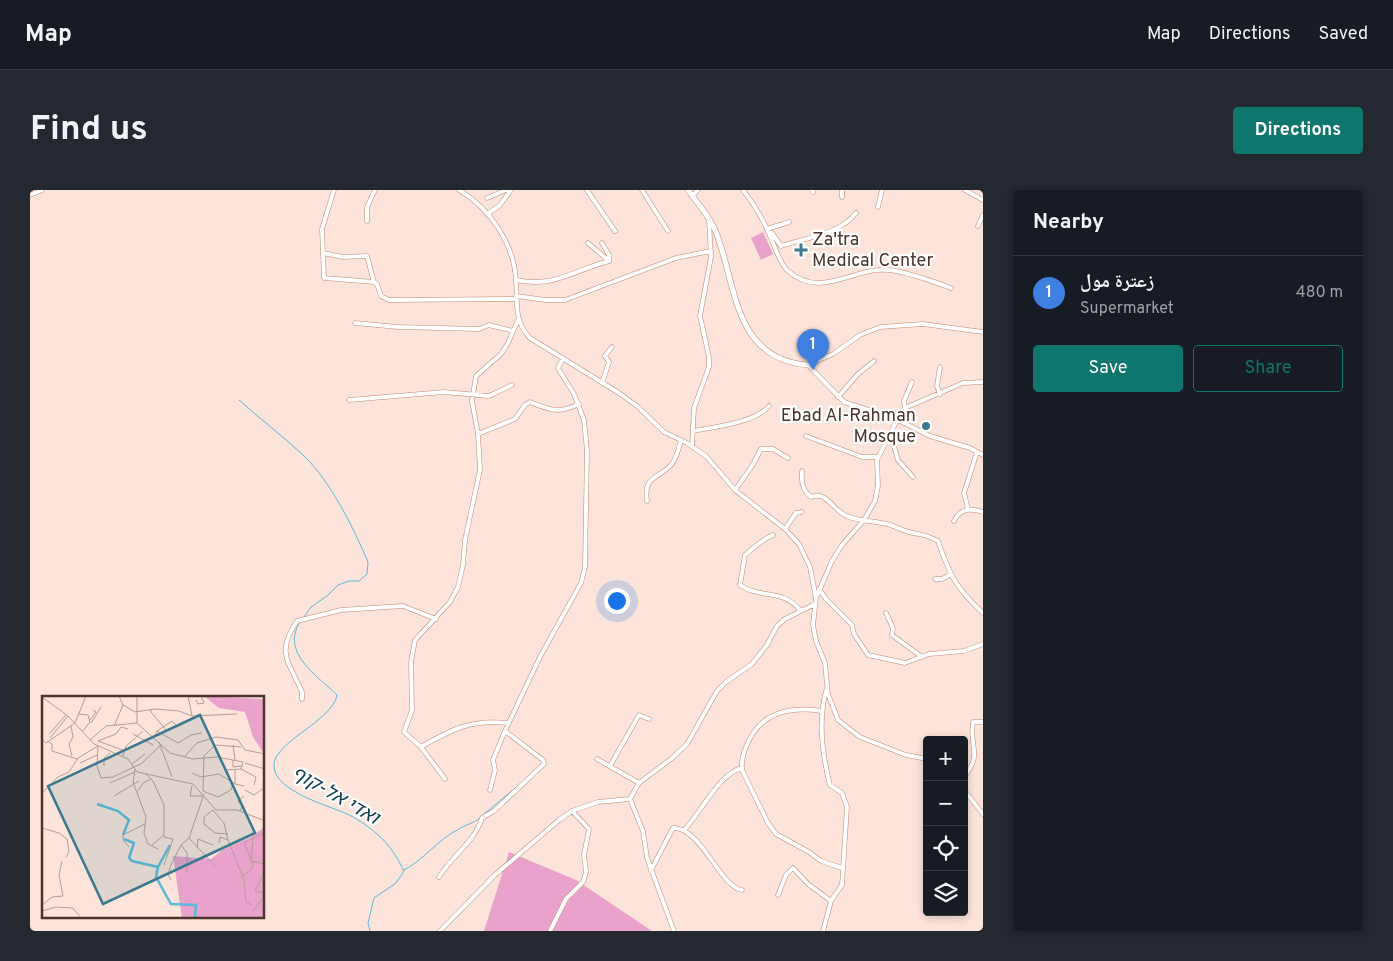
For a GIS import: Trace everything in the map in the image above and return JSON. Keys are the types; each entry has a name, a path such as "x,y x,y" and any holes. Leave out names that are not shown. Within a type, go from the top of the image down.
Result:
{"street":[{"path":"30,195 42,190"},
{"path":"334,190 322,229 324,278 374,282"},
{"path":"367,221 367,206 375,190"},
{"path":"459,190 481,205 507,242 516,280 518,320 530,338 637,406 664,432 692,446 706,456 735,490 785,529 799,544 810,567 816,598"},
{"path":"588,190 615,231"},
{"path":"642,190 668,231"},
{"path":"688,190 717,234 737,308 754,339 777,356 798,364 808,365 833,354 860,335 880,327 923,324 983,332"},
{"path":"692,196 698,190"},
{"path":"744,190 755,206 786,270 806,281 824,284 875,271 889,270 929,280 951,288"},
{"path":"842,190 842,197"},
{"path":"878,207 882,190"},
{"path":"965,190 983,200"},
{"path":"487,214 499,206 508,191"},
{"path":"487,198 508,191"},
{"path":"767,230 772,233 781,246 839,228 849,222 856,212"},
{"path":"978,226 983,215"},
{"path":"692,446 694,408 710,366 700,316 711,251 708,218"},
{"path":"767,230 789,222"},
{"path":"588,243 609,261"},
{"path":"602,243 609,255 609,261"},
{"path":"323,253 343,257 367,256 374,282 377,284 381,296 389,300 516,298 565,300 676,258 711,251"},
{"path":"516,280 529,282 565,278 588,266 609,261"},
{"path":"445,779 421,747 404,732 412,710 411,662 415,640 436,619 450,602 458,588 470,511 480,470 478,434 473,418 472,396 476,376 501,354 518,320"},
{"path":"355,323 398,327 479,329 489,325 513,331"},
{"path":"602,384 609,368 609,362 605,356 612,347"},
{"path":"490,790 495,770 493,760 508,724 584,575 587,451 584,420 579,404 558,368 563,358"},
{"path":"838,397 858,374 874,361"},
{"path":"808,365 844,402 896,419 930,436 983,455"},
{"path":"940,367 937,386 940,394"},
{"path":"905,408 904,401 912,382"},
{"path":"923,758 888,749 849,731 838,720 827,688 825,663 813,632 815,604 819,588 836,554 864,520 875,501 878,486 876,468 878,457 896,419 905,408 963,383 983,382"},
{"path":"349,400 444,392 457,392 472,396 489,396 512,384"},
{"path":"478,434 515,419 525,405 530,402 554,411 566,410 579,404"},
{"path":"693,430 730,424 765,412 769,406"},
{"path":"890,431 891,443 898,460 913,477"},
{"path":"806,436 862,457 878,457"},
{"path":"647,501 648,482 671,466 678,454 681,440"},
{"path":"735,490 752,466 761,449 765,447 773,449 788,458"},
{"path":"968,509 964,493 977,452"},
{"path":"802,471 802,480 807,494 811,497 820,494 837,511 848,516 908,532 930,535 938,541 955,584 983,613"},
{"path":"954,521 959,512 968,509 983,512"},
{"path":"785,529 796,513 802,512"},
{"path":"773,535 766,537 758,546 745,554 740,584 747,589 791,600 800,611"},
{"path":"936,579 942,580 950,575"},
{"path":"819,588 826,599 852,625 854,634 868,655 905,663 929,654 964,651 983,644"},
{"path":"630,799 639,783 672,759 688,744 717,691 726,682 752,664 767,645 777,626 785,619 815,604"},
{"path":"302,699 302,692 284,649 287,636 297,621 341,610 403,606 436,619"},
{"path":"886,612 893,628 892,635 922,657"},
{"path":"823,931 832,901 842,885 848,807 844,796 830,785 825,767 821,711 827,688"},
{"path":"821,711 801,708 788,710 760,724 752,733 741,762 742,768 768,822 776,834 809,852 821,861 842,868"},
{"path":"610,766 638,714 649,719"},
{"path":"980,747 972,728 973,722 983,722"},
{"path":"421,747 448,730 463,725 483,723 508,724"},
{"path":"439,877 449,860 478,831 482,818 494,811 544,764 543,760 505,731"},
{"path":"596,758 639,783"},
{"path":"684,830 726,776 742,768"},
{"path":"968,774 977,768"},
{"path":"968,795 983,814"},
{"path":"440,931 495,875 572,811 598,802 630,799"},
{"path":"630,799 643,831 647,858 674,931"},
{"path":"550,931 566,900 583,882 586,872 584,855 589,829 572,811"},
{"path":"651,870 673,828 684,830 710,855 732,886 742,890"},
{"path":"778,895 786,875 793,868 808,884 832,901"}],"shaded area":[{"path":"763,232 773,254 761,260 751,238"},
{"path":"509,852 576,880 652,931 484,931"}],"waterway":[{"name":"ואדי אל-קוף","path":"239,400 304,456 314,467 341,506 368,562 367,574 359,581 349,581 338,585 327,596 311,607 304,617"},
{"name":"ואדי אל-קוף","path":"300,622 295,633 295,644 298,654 312,672 337,695 333,705 325,714 282,749 276,758 274,767 277,776 292,790 349,815 370,828 385,842 399,861 404,871 396,883 374,898 368,923 370,931"},
{"path":"483,815 520,784"},
{"path":"404,870 418,861 451,833 480,818"}],"place":[{"name":"Za'tra Medical Center","path":"801,250"},
{"name":"زعترة مول","path":"813,370"},
{"name":"Ebad Al-Rahman Mosque","path":"926,426"}]}
